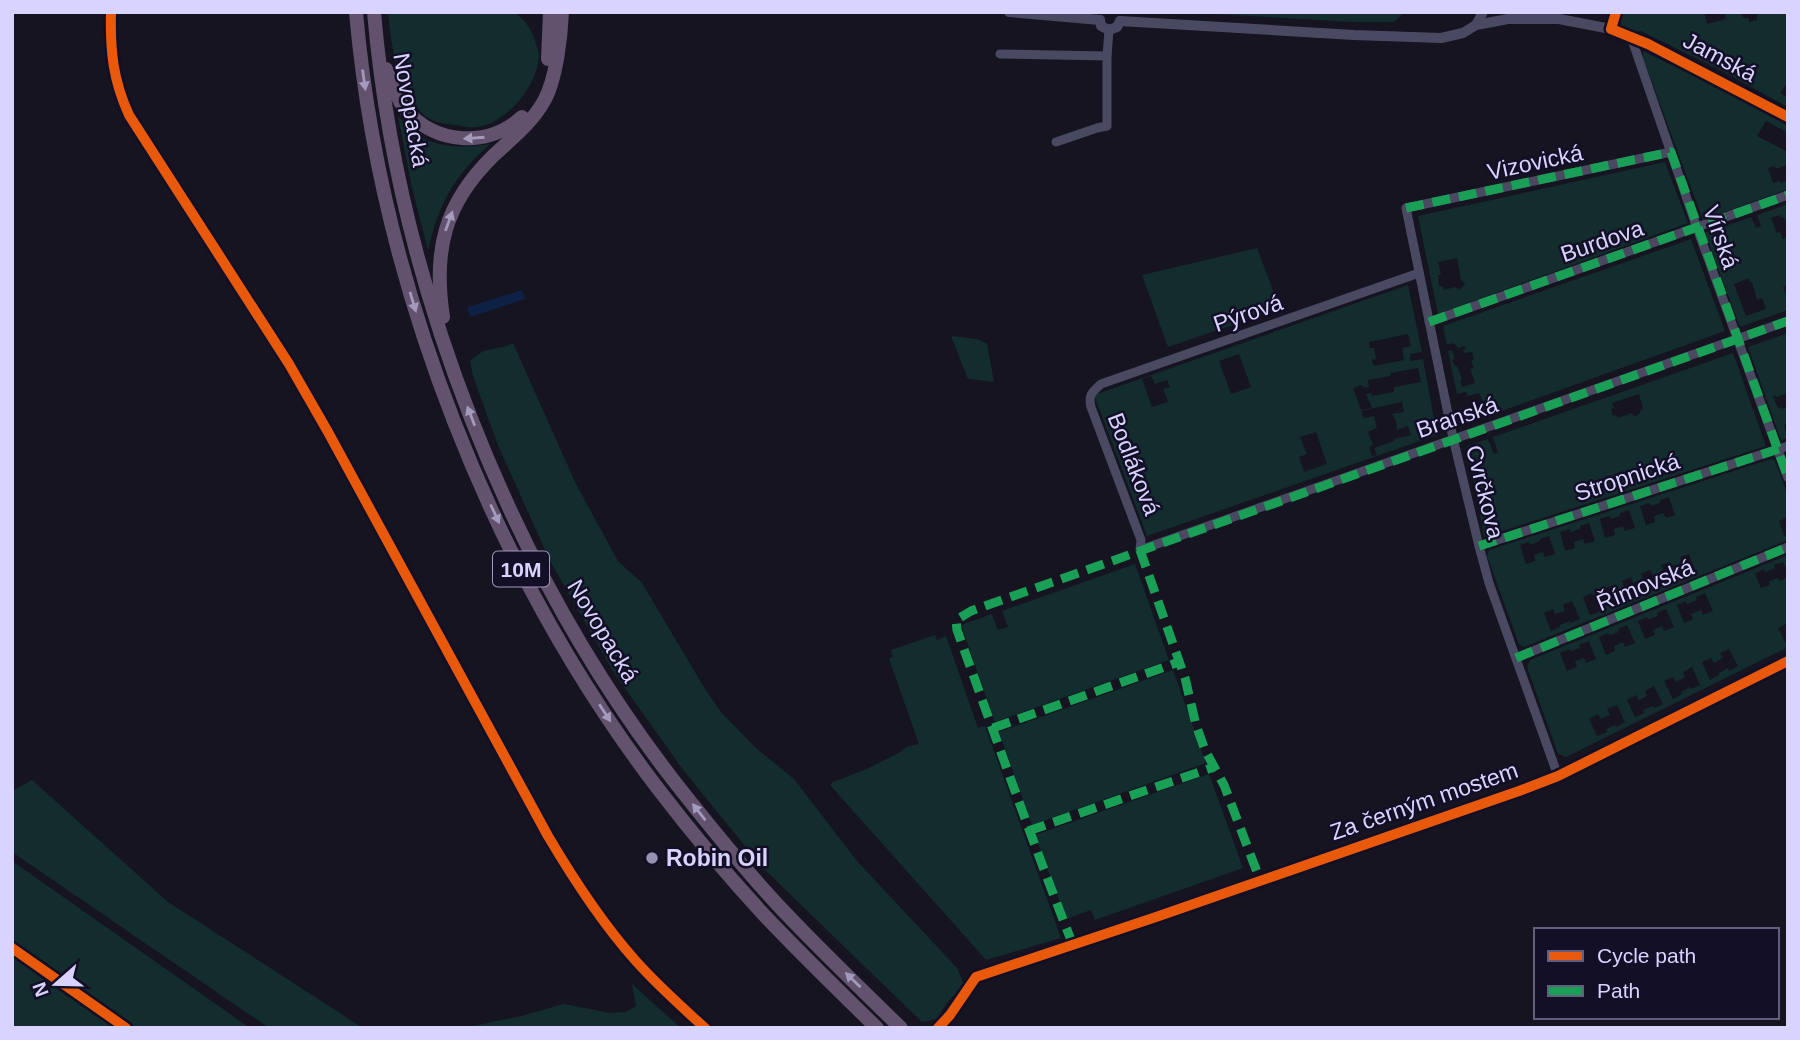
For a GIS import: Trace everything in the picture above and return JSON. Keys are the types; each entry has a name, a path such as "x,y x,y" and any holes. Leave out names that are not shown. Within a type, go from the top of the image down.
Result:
{"highway":[{"name":"Novopacká","path":"356,12 374,137 404,271 454,421 513,554 579,673 659,789 764,915 877,1028"},
{"name":"Novopacká","path":"374,12 386,111 421,268 450,360 495,474 562,610 633,724 714,831 776,902 901,1028"},
{"path":"376,38 395,93 414,118 446,135 464,139 484,137 511,126 526,114 538,98 547,75 556,14"},
{"path":"450,360 439,278 441,248 448,222 458,199 471,180 531,120 545,100 554,71 556,14"}],"street":[{"path":"1009,12 1102,16 1101,26 1109,30 1115,29 1118,17"},
{"path":"1476,25 1483,12"},
{"path":"1611,29 1616,12"},
{"name":"Jamská","path":"1118,17 1353,35 1441,38 1463,33 1476,25 1508,19 1559,19 1611,29 1648,44 1788,117"},
{"path":"1056,142 1107,126 1109,30"},
{"name":"Vírská","path":"1631,37 1737,339 1783,447 1788,478"},
{"path":"1000,54 1107,56"},
{"name":"Vizovická","path":"1406,208 1671,152"},
{"name":"Burdova","path":"1429,322 1788,195"},
{"name":"Cvrčkova","path":"1406,208 1453,438 1479,546 1489,583 1558,775"},
{"name":"Pýrová","path":"1091,393 1101,384 1419,273"},
{"name":"Branská","path":"1140,550 1788,321"},
{"name":"Bodláková","path":"1091,393 1091,407 1141,540 1140,550"},
{"name":"Stropnická","path":"1479,546 1783,447"},
{"name":"Římovská","path":"1516,657 1788,547"},
{"name":"Za černým mostem","path":"1061,949 1519,791 1558,775 1788,662"}],"green space":[{"path":"388,12 512,12 520,17 531,31 539,55 527,90 509,111 488,124 469,127 433,120 413,102 401,78 393,52"},
{"path":"1183,12 1405,12 1394,22 1352,22"},
{"path":"1622,12 1704,12 1707,24 1726,19 1721,12 1741,12 1743,18 1749,18 1749,22 1757,20 1757,12 1788,12 1788,82 1780,93 1788,98 1788,107 1641,31 1625,30 1621,26"},
{"path":"1643,51 1735,96 1788,126 1788,133 1766,121 1757,136 1788,152 1788,164 1776,169 1774,166 1768,168 1773,183 1786,181 1788,189 1703,220 1643,58"},
{"path":"398,116 414,132 431,142 461,146 490,144 457,179 437,218 428,250 412,188"},
{"path":"1665,162 1688,223 1438,314 1418,216","holes":["1457,258 1461,280 1465,283 1460,290 1455,287 1444,290 1443,286 1439,286 1438,275 1441,275 1438,262"]},
{"path":"1788,204 1788,226 1780,215 1771,218 1777,233 1780,232 1783,239 1788,237 1788,285 1783,287 1788,310 1740,327 1705,233 1751,217 1756,228 1761,226 1757,215","holes":["1749,278 1757,299 1762,298 1766,309 1746,316 1734,284"]},
{"path":"1691,239 1725,331 1471,422 1468,413 1486,408 1479,393 1468,396 1466,392 1457,394 1448,351 1452,350 1455,359 1452,360 1462,379 1462,387 1475,383 1470,369 1474,368 1471,361 1474,359 1472,352 1464,353 1464,346 1458,348 1454,343 1447,345 1443,326"},
{"path":"1257,248 1280,309 1168,347 1142,275"},
{"path":"1408,285 1422,352 1410,354 1411,361 1423,359 1437,435 1147,536 1094,395","holes":["1408,334 1411,346 1402,348 1404,360 1374,366 1374,348 1370,348 1369,342","1239,354 1251,387 1231,394 1219,361","1418,368 1421,382 1394,387 1394,392 1372,396 1371,393 1366,394 1372,408 1361,410 1353,388 1362,385 1364,388 1369,387 1368,380 1390,376 1390,373","1151,376 1155,384 1167,380 1170,387 1163,389 1168,402 1152,407 1142,379","1402,402 1404,412 1392,414 1397,430 1408,426 1411,435 1374,448 1377,455 1372,456 1369,447 1373,445 1368,432 1377,428 1374,416 1364,418 1361,411","1316,432 1327,464 1304,472 1299,457 1307,454 1300,437"]},
{"path":"1788,333 1788,393 1773,396 1778,408 1788,407 1788,424 1784,425 1788,438 1781,440 1748,347"},
{"path":"951,336 977,339 987,344 994,382 968,379"},
{"path":"513,343 576,484 618,561 642,583 721,712 756,748 794,779 857,861 957,968 964,984 937,1019 922,1022 762,867 684,771 614,673 550,561 497,443 473,376 470,361 483,351"},
{"path":"1733,353 1766,446 1484,537 1467,446 1488,439 1494,454 1498,452 1493,437","holes":["1639,394 1643,409 1634,417 1632,413 1618,418 1613,416 1611,409 1614,408 1612,403"]},
{"path":"1771,459 1775,461 1788,496 1788,517 1779,521 1784,536 1788,535 1788,540 1524,647 1519,644 1487,556 1489,550","holes":["1669,497 1675,515 1666,518 1663,513 1654,516 1655,522 1646,525 1640,506 1660,503 1660,500","1629,510 1635,528 1625,531 1623,526 1614,529 1615,535 1605,538 1600,519 1620,516 1620,513","1589,523 1595,541 1585,544 1583,539 1574,542 1575,548 1565,551 1560,532 1580,529 1580,526","1549,536 1555,554 1545,557 1543,552 1534,555 1535,561 1526,564 1520,545 1540,541","1689,554 1696,572 1687,576 1686,573 1668,583 1661,565 1670,562 1672,567 1682,563 1680,557","1650,570 1658,588 1648,592 1647,589 1629,599 1622,581 1631,577 1633,583 1643,579 1641,574","1611,586 1619,604 1608,605 1590,615 1583,597 1592,593 1595,598 1604,595 1602,589","1572,601 1580,619 1570,623 1569,621 1551,631 1544,613 1553,609 1555,614 1565,611 1563,605"]},
{"path":"1788,555 1788,572 1783,562 1774,565 1775,568 1765,572 1764,569 1755,574 1761,588 1770,585 1769,581 1778,578 1780,581 1788,577 1788,623 1778,628 1785,642 1788,641 1788,647 1566,757 1558,754 1527,667 1530,660","holes":["1705,593 1713,611 1703,615 1701,610 1691,614 1693,619 1684,623 1677,605 1697,600 1696,597","1666,609 1674,627 1664,631 1662,626 1653,630 1655,635 1645,639 1638,621 1658,616 1657,613","1627,625 1635,643 1625,647 1623,642 1614,646 1615,651 1606,655 1599,637 1619,632 1618,629","1589,641 1596,659 1586,663 1584,658 1575,661 1577,667 1567,671 1560,653 1580,648 1579,645","1729,649 1738,666 1729,671 1728,668 1710,680 1702,662 1711,658 1714,663 1723,658 1720,653","1692,667 1700,685 1691,689 1690,687 1673,699 1664,681 1673,677 1676,682 1685,677 1683,672","1654,686 1663,704 1643,710 1644,713 1635,717 1627,700 1636,695 1639,700 1647,696 1645,691","1617,705 1625,722 1606,729 1607,732 1597,736 1589,719 1598,714 1601,719 1610,715 1607,709"]},
{"path":"1135,564 1169,660 995,722 961,625 992,614 998,630 1008,627 1002,611"},
{"path":"935,635 937,640 946,636 978,728 985,726 1061,938 986,960 830,785 899,753 906,747 919,744 889,659 893,657 891,650"},
{"path":"1173,670 1206,763 1032,825 999,732"},
{"path":"1209,774 1243,868 1095,920 1091,910 1066,919 1035,835"},
{"path":"32,780 168,902 363,1028 269,1028 12,852 12,791"},
{"path":"12,861 250,1028 132,1028 12,944"},
{"path":"12,954 21,960 119,1028 12,1028"},
{"path":"632,984 681,1028 464,1028 564,1004 610,1013 626,1012 636,1006"}],"water":[{"path":"522,290 525,299 470,317 467,307"}],"marked path":[{"path":"1406,208 1671,152 1788,478"},
{"path":"1429,322 1788,195"},
{"path":"1073,945 957,630 956,620 971,611 1788,321"},
{"path":"1479,546 1788,446"},
{"path":"1516,658 1788,547"},
{"path":"1140,550 1185,678 1205,750 1224,785 1260,880"},
{"path":"993,728 1179,662"},
{"path":"1028,831 1214,767"}],"cycle path":[{"path":"111,12 114,65 119,90 129,115 289,364 548,836 588,900 623,946 651,978 705,1028"},
{"path":"1616,12 1611,29 1648,44 1788,117"},
{"path":"938,1028 976,977 1558,776 1788,661"},
{"path":"12,948 126,1028"}],"place":[{"name":"Robin Oil","path":"652,858"}]}
